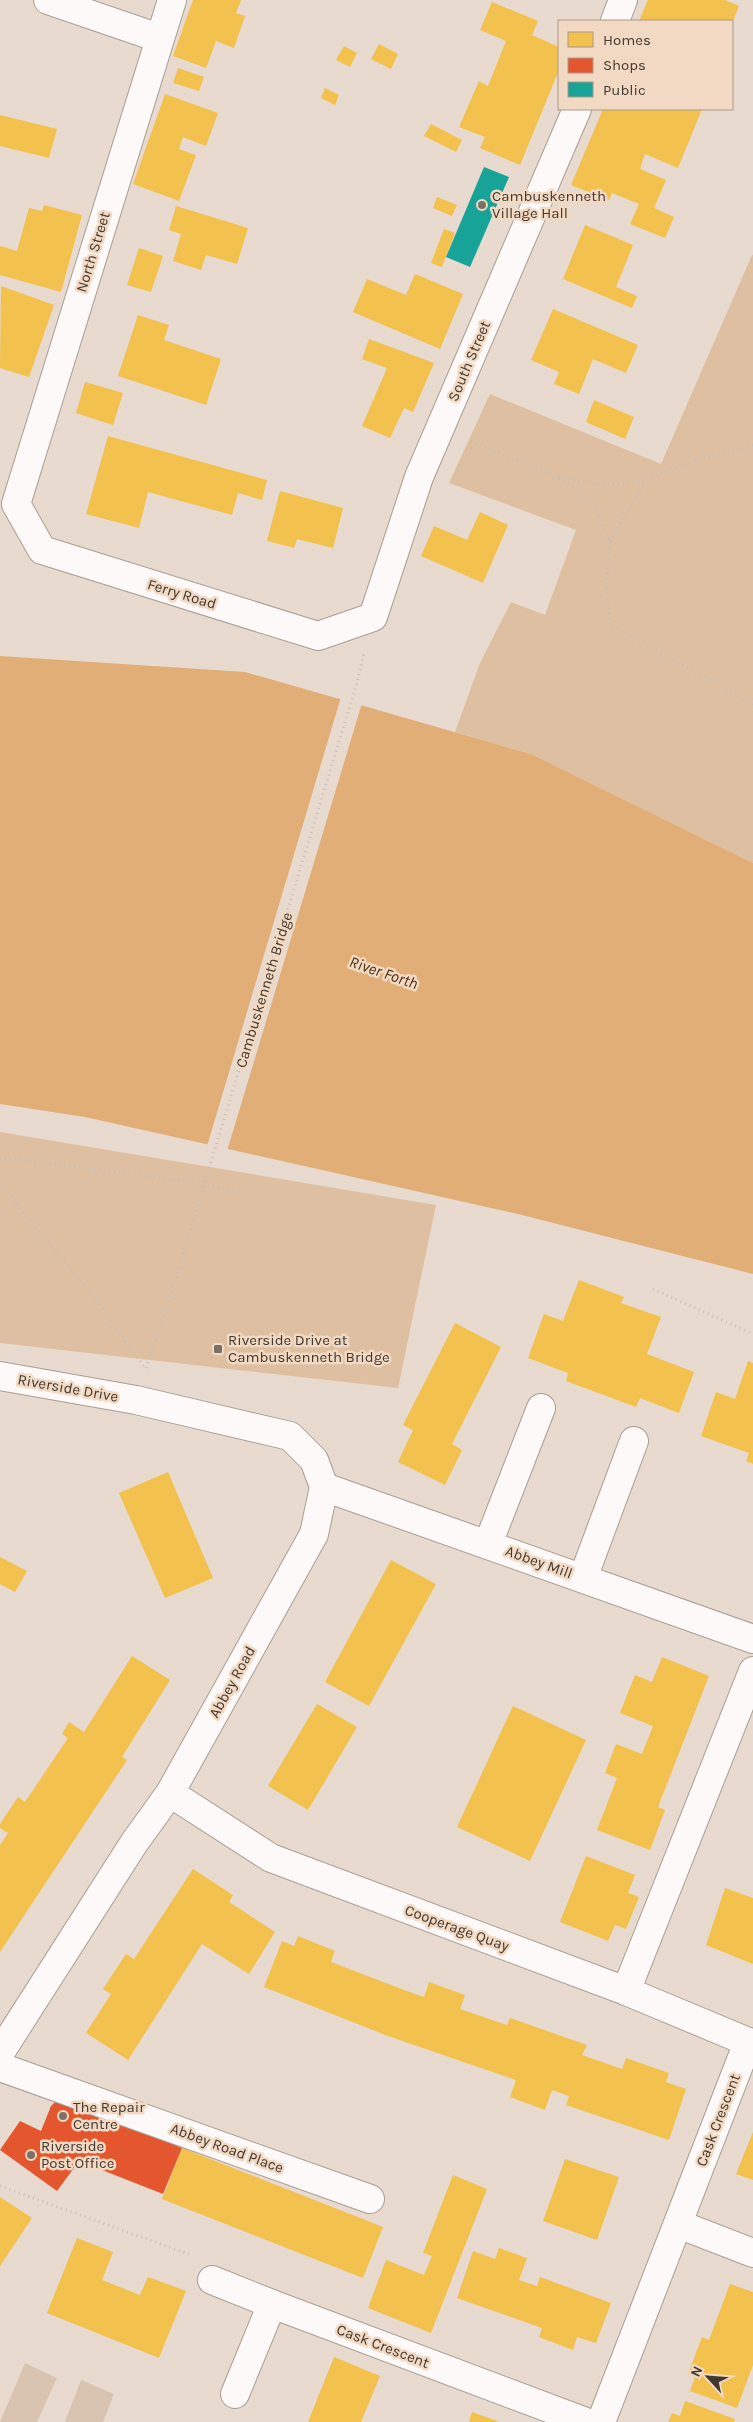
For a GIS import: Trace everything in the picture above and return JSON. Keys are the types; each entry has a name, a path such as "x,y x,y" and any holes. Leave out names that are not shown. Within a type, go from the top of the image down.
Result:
{"street":[{"path":"48,0 159,38"},
{"name":"North Street","path":"16,504 172,0"},
{"path":"614,20 624,0"},
{"name":"South Street","path":"373,617 419,477 577,110"},
{"name":"Ferry Road","path":"16,504 42,550 318,636 373,617"},
{"name":"Riverside Drive","path":"0,1376 136,1400 290,1436 314,1460 324,1487"},
{"path":"488,1544 541,1408"},
{"path":"583,1578 634,1441"},
{"name":"Abbey Mill","path":"324,1487 753,1639"},
{"name":"Abbey Road","path":"0,2053 134,1843 170,1793 314,1534 324,1487"},
{"path":"626,1991 753,1671"},
{"name":"Cooperage Quay","path":"170,1793 271,1858 626,1991 750,2043"},
{"name":"Cask Crescent","path":"601,2422 750,2043"},
{"name":"Abbey Road Place","path":"0,2068 370,2199"},
{"path":"678,2224 753,2253"},
{"name":"Cask Crescent","path":"212,2280 586,2422"},
{"path":"235,2394 272,2304"}],"path":[{"path":"440,428 560,478 605,485 646,481 678,466 753,446"},
{"path":"560,478 594,504 610,541"},
{"path":"646,481 610,541 606,586 610,625 753,704"},
{"name":"Cambuskenneth Bridge","path":"0,1179 19,1209 90,1292 146,1370 172,1294 356,686"},
{"path":"0,1157 205,1184 247,1193"},
{"path":"653,1289 753,1334"},
{"path":"0,2186 210,2262 212,2280"}],"shaded area":[{"path":"752,255 753,863 531,754 455,732 480,663 511,602 545,615 576,530 449,483 490,394 661,464"},
{"path":"0,1132 436,1205 398,1388 0,1343"}],"water":[{"name":"River Forth","path":"0,656 245,672 531,754 753,863 753,1274 518,1214 85,1117 0,1104"}],"pier":[{"path":"341,697 362,703 227,1151 207,1146"}],"building: Homes":[{"path":"193,0 241,0 236,13 245,16 234,48 216,41 206,68 173,56"},
{"path":"648,0 725,0 739,6 733,21 639,20"},
{"path":"492,2 538,21 532,35 558,47 558,72 520,165 480,148 485,137 459,127 479,81 488,86 506,41 480,30"},
{"path":"379,44 398,54 391,69 371,59"},
{"path":"344,46 357,53 350,67 336,60"},
{"path":"178,68 204,77 199,91 173,83"},
{"path":"325,88 339,95 335,105 321,98"},
{"path":"165,94 218,113 206,146 183,137 179,149 196,155 179,201 133,184"},
{"path":"603,110 702,110 678,168 645,154 640,169 666,180 654,208 674,217 665,238 630,224 639,204 612,193 609,200 571,185"},
{"path":"0,115 57,129 49,158 0,146"},
{"path":"431,124 462,140 456,152 424,136"},
{"path":"437,197 457,205 452,216 433,208"},
{"path":"44,205 82,215 61,292 0,275 0,246 17,251 29,208 42,211"},
{"path":"176,206 248,228 237,264 206,255 201,270 173,261 181,234 169,230"},
{"path":"585,225 633,245 616,287 637,296 632,308 563,279"},
{"path":"444,229 455,233 442,267 431,263"},
{"path":"139,248 163,256 151,292 127,285"},
{"path":"415,274 463,294 440,349 353,312 367,279 406,295"},
{"path":"1,286 54,305 29,377 0,368"},
{"path":"553,309 638,345 626,373 593,359 579,394 554,384 559,372 531,360"},
{"path":"138,315 169,325 164,340 221,359 206,405 118,376"},
{"path":"369,339 434,363 413,412 404,408 390,438 362,426 387,368 362,359"},
{"path":"85,382 123,393 113,425 76,413"},
{"path":"594,400 634,417 625,439 586,422"},
{"path":"108,436 267,480 262,500 238,493 232,515 148,492 139,528 86,514"},
{"path":"280,491 343,508 333,548 297,539 294,548 267,541"},
{"path":"480,512 508,525 483,583 421,556 434,526 467,540"},
{"path":"579,1280 624,1297 621,1303 661,1317 647,1354 694,1372 679,1413 640,1398 636,1407 566,1381 568,1373 528,1358 544,1314 563,1321"},
{"path":"455,1323 501,1347 452,1444 462,1450 445,1485 398,1462 413,1430 403,1425"},
{"path":"748,1361 753,1363 753,1464 746,1461 749,1453 701,1436 716,1392 735,1399"},
{"path":"168,1472 213,1578 165,1598 119,1493"},
{"path":"0,1557 27,1571 15,1592 0,1584"},
{"path":"391,1560 436,1584 369,1706 325,1682"},
{"path":"132,1656 170,1680 122,1757 127,1760 0,1952 0,1845 8,1833 0,1828 0,1824 18,1797 25,1802 68,1738 62,1734 69,1722 84,1732"},
{"path":"662,1657 709,1676 658,1807 665,1810 650,1850 597,1830 617,1778 605,1773 616,1744 642,1754 653,1726 620,1713 635,1675 652,1682"},
{"path":"317,1704 357,1727 308,1810 268,1786"},
{"path":"513,1706 586,1740 530,1861 457,1827"},
{"path":"586,1856 635,1875 628,1893 639,1897 626,1929 615,1925 608,1941 560,1922"},
{"path":"193,1869 233,1895 229,1902 275,1932 249,1974 202,1944 128,2060 86,2033 111,1994 103,1989 126,1954 134,1959"},
{"path":"725,1888 753,1898 753,1964 706,1945"},
{"path":"298,1936 335,1951 331,1962 404,1990 424,1997 429,1982 465,1995 460,2009 507,2025 510,2018 587,2045 582,2055 622,2069 626,2058 669,2073 666,2082 686,2089 669,2140 566,2105 569,2096 552,2090 545,2110 510,2097 516,2080 388,2036 264,1987 282,1941 294,1946"},
{"path":"753,2132 753,2180 736,2174"},
{"path":"182,2148 383,2227 363,2278 162,2199"},
{"path":"565,2159 619,2177 597,2240 543,2221"},
{"path":"453,2175 487,2189 431,2333 368,2308 386,2260 424,2275 432,2256 423,2253"},
{"path":"0,2197 32,2218 0,2266"},
{"path":"77,2238 113,2252 102,2280 140,2295 148,2277 186,2291 159,2358 47,2313"},
{"path":"499,2248 527,2258 519,2280 537,2286 540,2277 611,2303 596,2343 577,2337 573,2350 539,2337 542,2328 457,2298 473,2251 495,2259"},
{"path":"730,2284 753,2292 753,2365 737,2408 690,2391 695,2377 688,2374 702,2337 709,2340"},
{"path":"334,2357 380,2376 361,2422 308,2422"},
{"path":"685,2401 735,2419 734,2422 668,2422 672,2413 680,2416"},
{"path":"472,2412 500,2422 469,2422"}],"building: Shops":[{"path":"57,2100 70,2103 182,2148 163,2194 79,2161 57,2191 0,2150 20,2121 41,2131 51,2106"}],"building: Public":[{"name":"Cambuskenneth Village Hall","path":"484,167 509,177 470,267 446,257"}],"building: Other":[{"path":"25,2363 57,2378 37,2422 0,2422"},
{"path":"81,2380 114,2394 103,2422 65,2422"}],"place":[{"name":"Cambuskenneth Village Hall","path":"482,205"},
{"name":"Riverside Drive at Cambuskenneth Bridge","path":"218,1349"},
{"name":"The Repair Centre","path":"63,2116"},
{"name":"Riverside Post Office","path":"31,2155"}]}
